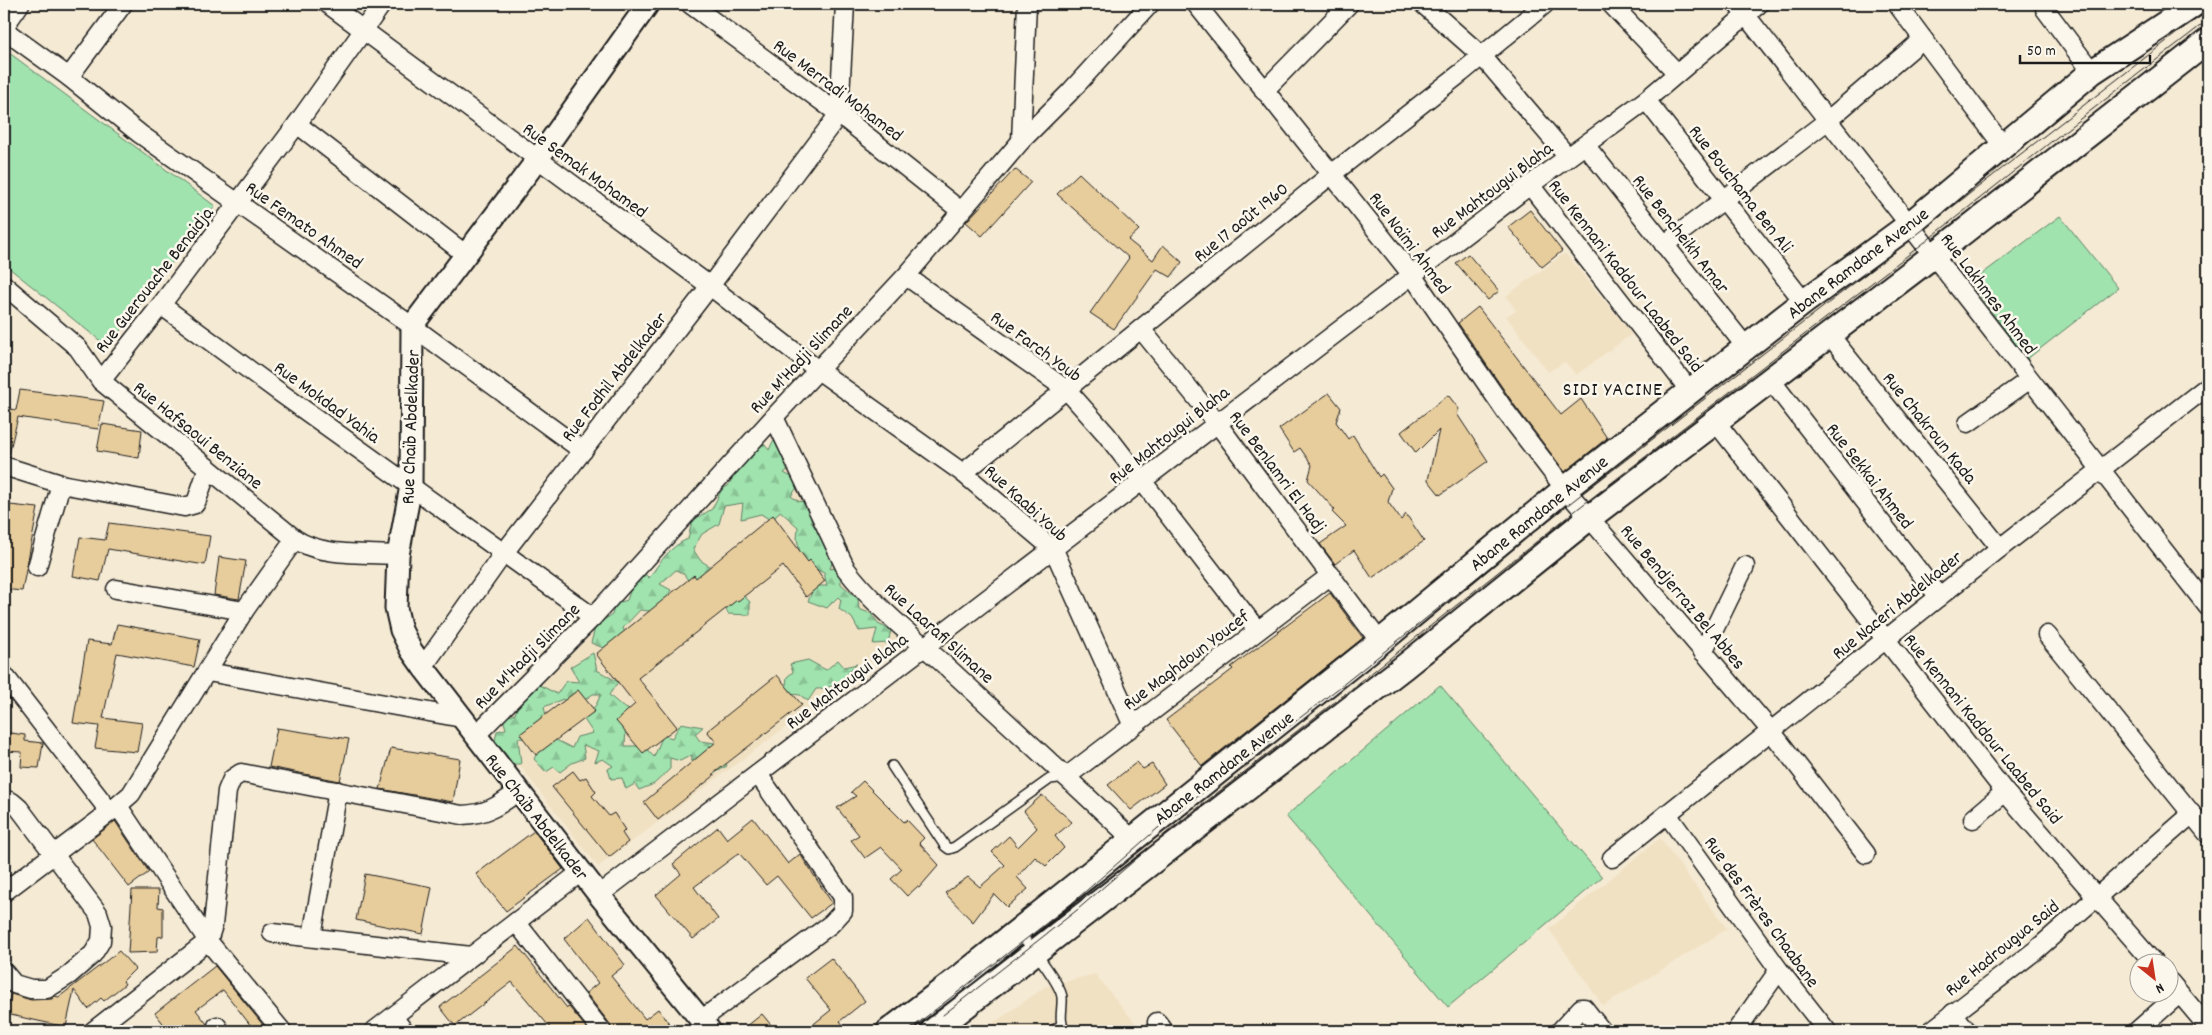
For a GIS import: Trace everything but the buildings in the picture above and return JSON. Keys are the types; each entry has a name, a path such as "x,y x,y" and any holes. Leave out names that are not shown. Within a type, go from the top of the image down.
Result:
{"main road":[{"name":"Abane Ramdane Avenue","path":"889,1031 1380,642 1565,489 1804,302 1909,225 2092,72 2195,4"},
{"name":"Abane Ramdane Avenue","path":"933,1031 1404,667 1589,518 1770,378 1934,255 2208,41"}],"street":[{"path":"4,28 20,4"},
{"path":"68,78 124,4"},
{"name":"Rue Semak Mohamed","path":"328,4 710,286 818,370"},
{"name":"Rue Guerouache Benaidja","path":"101,381 161,305 297,124 382,4"},
{"name":"Rue Chaïb Abdelkader","path":"648,4 537,160 412,326 411,486 398,555 396,608 401,630 423,666 599,895 705,1026"},
{"name":"Rue Merradi Mohamed","path":"690,4 840,114 961,211"},
{"path":"840,114 845,4"},
{"path":"1021,141 1027,4"},
{"name":"Rue M'Hadji Slimane","path":"476,736 593,617 774,417 906,276 1021,141 1069,93 1150,4"},
{"name":"Rue Naïmi Ahmed","path":"1196,4 1333,173 1412,275 1506,412 1565,489"},
{"path":"1264,90 1349,4"},
{"path":"1423,4 1482,56 1568,157"},
{"name":"Rue 17 août 1960","path":"963,473 1333,173 1546,4"},
{"path":"1611,4 1676,73"},
{"path":"1896,4 2003,146"},
{"name":"Rue Mahtougui Blaha","path":"599,895 924,646 1054,550 1217,423 1530,185 1586,146 1646,100 1748,7"},
{"name":"Rue Lakhmes Ahmed","path":"1748,7 1828,121 2208,607"},
{"path":"2045,9 2092,72"},
{"name":"Rue Femato Ahmed","path":"4,28 140,134 412,326 582,451"},
{"path":"1664,245 1828,121 1922,39"},
{"name":"Rue Bouchama Ben Ali","path":"1646,100 1804,302"},
{"name":"Rue Fodhil Abdelkader","path":"423,666 503,554 840,114"},
{"path":"297,124 465,254"},
{"name":"Rue Bencheikh Amar","path":"1586,146 1746,347"},
{"name":"Rue Kennani Kaddour Laabed Said","path":"1530,185 1690,391"},
{"name":"Rue Farch Youb","path":"906,276 1067,390 1143,480 1257,630"},
{"name":"Rue Hafsaoui Benziane","path":"4,285 78,348 101,381 304,546 318,550 398,555"},
{"name":"Rue Mokdad Yahia","path":"161,305 503,554 593,617"},
{"name":"Rue Benlamri El Hadj","path":"1141,329 1217,423 1380,642"},
{"name":"Rue Chakroun Kada","path":"1828,334 2000,548"},
{"name":"Rue Kaabi Youb","path":"818,370 963,473 1054,550 1133,726"},
{"name":"Rue Sekkai Ahmed","path":"1770,378 1938,597"},
{"path":"1968,422 2030,380"},
{"name":"Rue Naceri Abdelkader","path":"1612,858 1938,597 2208,386"},
{"name":"Rue Laarafi Slimane","path":"774,417 846,569 874,603 924,646 1132,838"},
{"name":"Rue Kennani Kaddour Laabed Said","path":"1715,421 2005,792 2145,952"},
{"path":"4,466 61,484 184,507 194,504 197,500 208,468"},
{"path":"36,567 61,484"},
{"name":"Rue Bendjerraz Bel Abbes","path":"1565,489 1771,731 1866,854"},
{"path":"4,892 114,809 138,785 244,611 295,539"},
{"path":"1703,652 1745,566"},
{"name":"Rue Maghdoun Youcef","path":"1066,776 1331,575"},
{"path":"116,589 244,611"},
{"path":"2047,635 2208,834"},
{"path":"208,672 462,718"},
{"path":"4,675 114,809 208,941 282,1031"},
{"path":"93,1031 115,1025 208,941 213,925 227,791 232,779 241,773 462,815 479,814 495,808 519,791"},
{"path":"705,1026 831,924 843,910 843,897 758,774"},
{"path":"312,936 338,791"},
{"path":"1973,819 2005,792"},
{"path":"4,799 12,802 19,808 98,914 102,926 102,941 93,954 69,975 47,989 31,989 14,984 4,972"},
{"name":"Rue des Frères Chaabane","path":"1667,814 1779,970 1826,1031"},
{"name":"Rue Hadrougua Said","path":"1931,1031 2036,950 2192,814"},
{"path":"374,1031 581,872"},
{"path":"516,922 602,1031"},
{"path":"272,932 471,956"},
{"path":"1736,1031 1779,970"},
{"path":"2180,995 2208,1028"},
{"path":"2137,1031 2162,1002"},
{"path":"1560,1031 1581,1008 1584,1008 1602,1031"},
{"path":"1953,1013 1968,1031"},
{"path":"393,1016 404,1031"}],"lane":[{"path":"892,766 948,848 955,847 1050,778 1066,776"},
{"path":"1017,930 1036,951 1062,996 1063,1028 1053,1031"}],"shaded area":[{"path":"1565,253 1632,334 1576,375 1565,362 1548,372 1506,316 1516,311 1506,296"},
{"path":"777,446 849,588 901,641 598,867 503,744 502,722 666,562 756,448"},
{"path":"1660,838 1727,929 1603,1006 1549,929"},
{"path":"1095,974 1142,1031 982,1031 1045,987"}],"green space":[{"path":"4,49 215,206 108,347 4,264"},
{"path":"2060,216 2118,288 2027,359 1970,283"},
{"path":"773,441 786,452 791,467 784,473 801,482 791,496 798,501 812,503 811,522 835,554 830,569 839,567 841,584 858,599 859,609 872,614 878,624 891,630 888,643 873,644 877,629 859,631 852,618 839,609 841,600 838,597 827,608 808,601 815,586 827,586 824,573 802,563 797,539 798,527 780,511 772,521 761,514 741,519 743,503 724,506 719,524 702,534 693,549 700,560 720,573 750,602 750,615 728,614 723,601 696,593 684,574 676,570 660,584 671,590 660,612 640,610 623,628 628,639 609,650 591,643 596,624 612,615 615,604 627,600 634,580 644,573 649,578 661,560 671,550 688,539 692,521 712,509 722,489 728,486 750,453 764,444 769,450"},
{"path":"593,653 597,670 618,682 609,695 623,707 637,713 626,726 625,746 644,746 654,757 663,735 672,738 681,723 703,727 695,734 700,741 723,744 722,756 727,766 710,776 691,772 692,755 680,761 670,758 670,769 654,784 639,790 635,784 626,789 622,778 611,779 608,769 613,766 603,759 595,762 599,751 583,745 585,758 572,763 560,772 554,767 546,772 534,759 540,747 554,739 572,748 577,737 593,733 583,718 596,705 601,694 593,694 570,710 563,699 544,707 547,720 535,739 518,738 521,764 504,764 502,751 494,745 497,731 506,729 503,718 515,714 521,696 534,682 557,694 566,681 579,682 570,667"},
{"path":"808,660 826,670 838,660 844,667 857,664 844,678 834,685 816,689 808,701 800,695 785,693 787,677 793,672 790,664"},
{"path":"1440,685 1602,877 1448,1007 1286,816"}],"tram line":[{"path":"908,1031 1071,904 1166,821 1340,687 1574,500 2208,9"},
{"path":"943,1015 1077,910 1172,828 1345,694 1580,507 1925,242 2208,20"}],"district":[{"name":"SIDI YACINE","path":"1613,388"}]}
